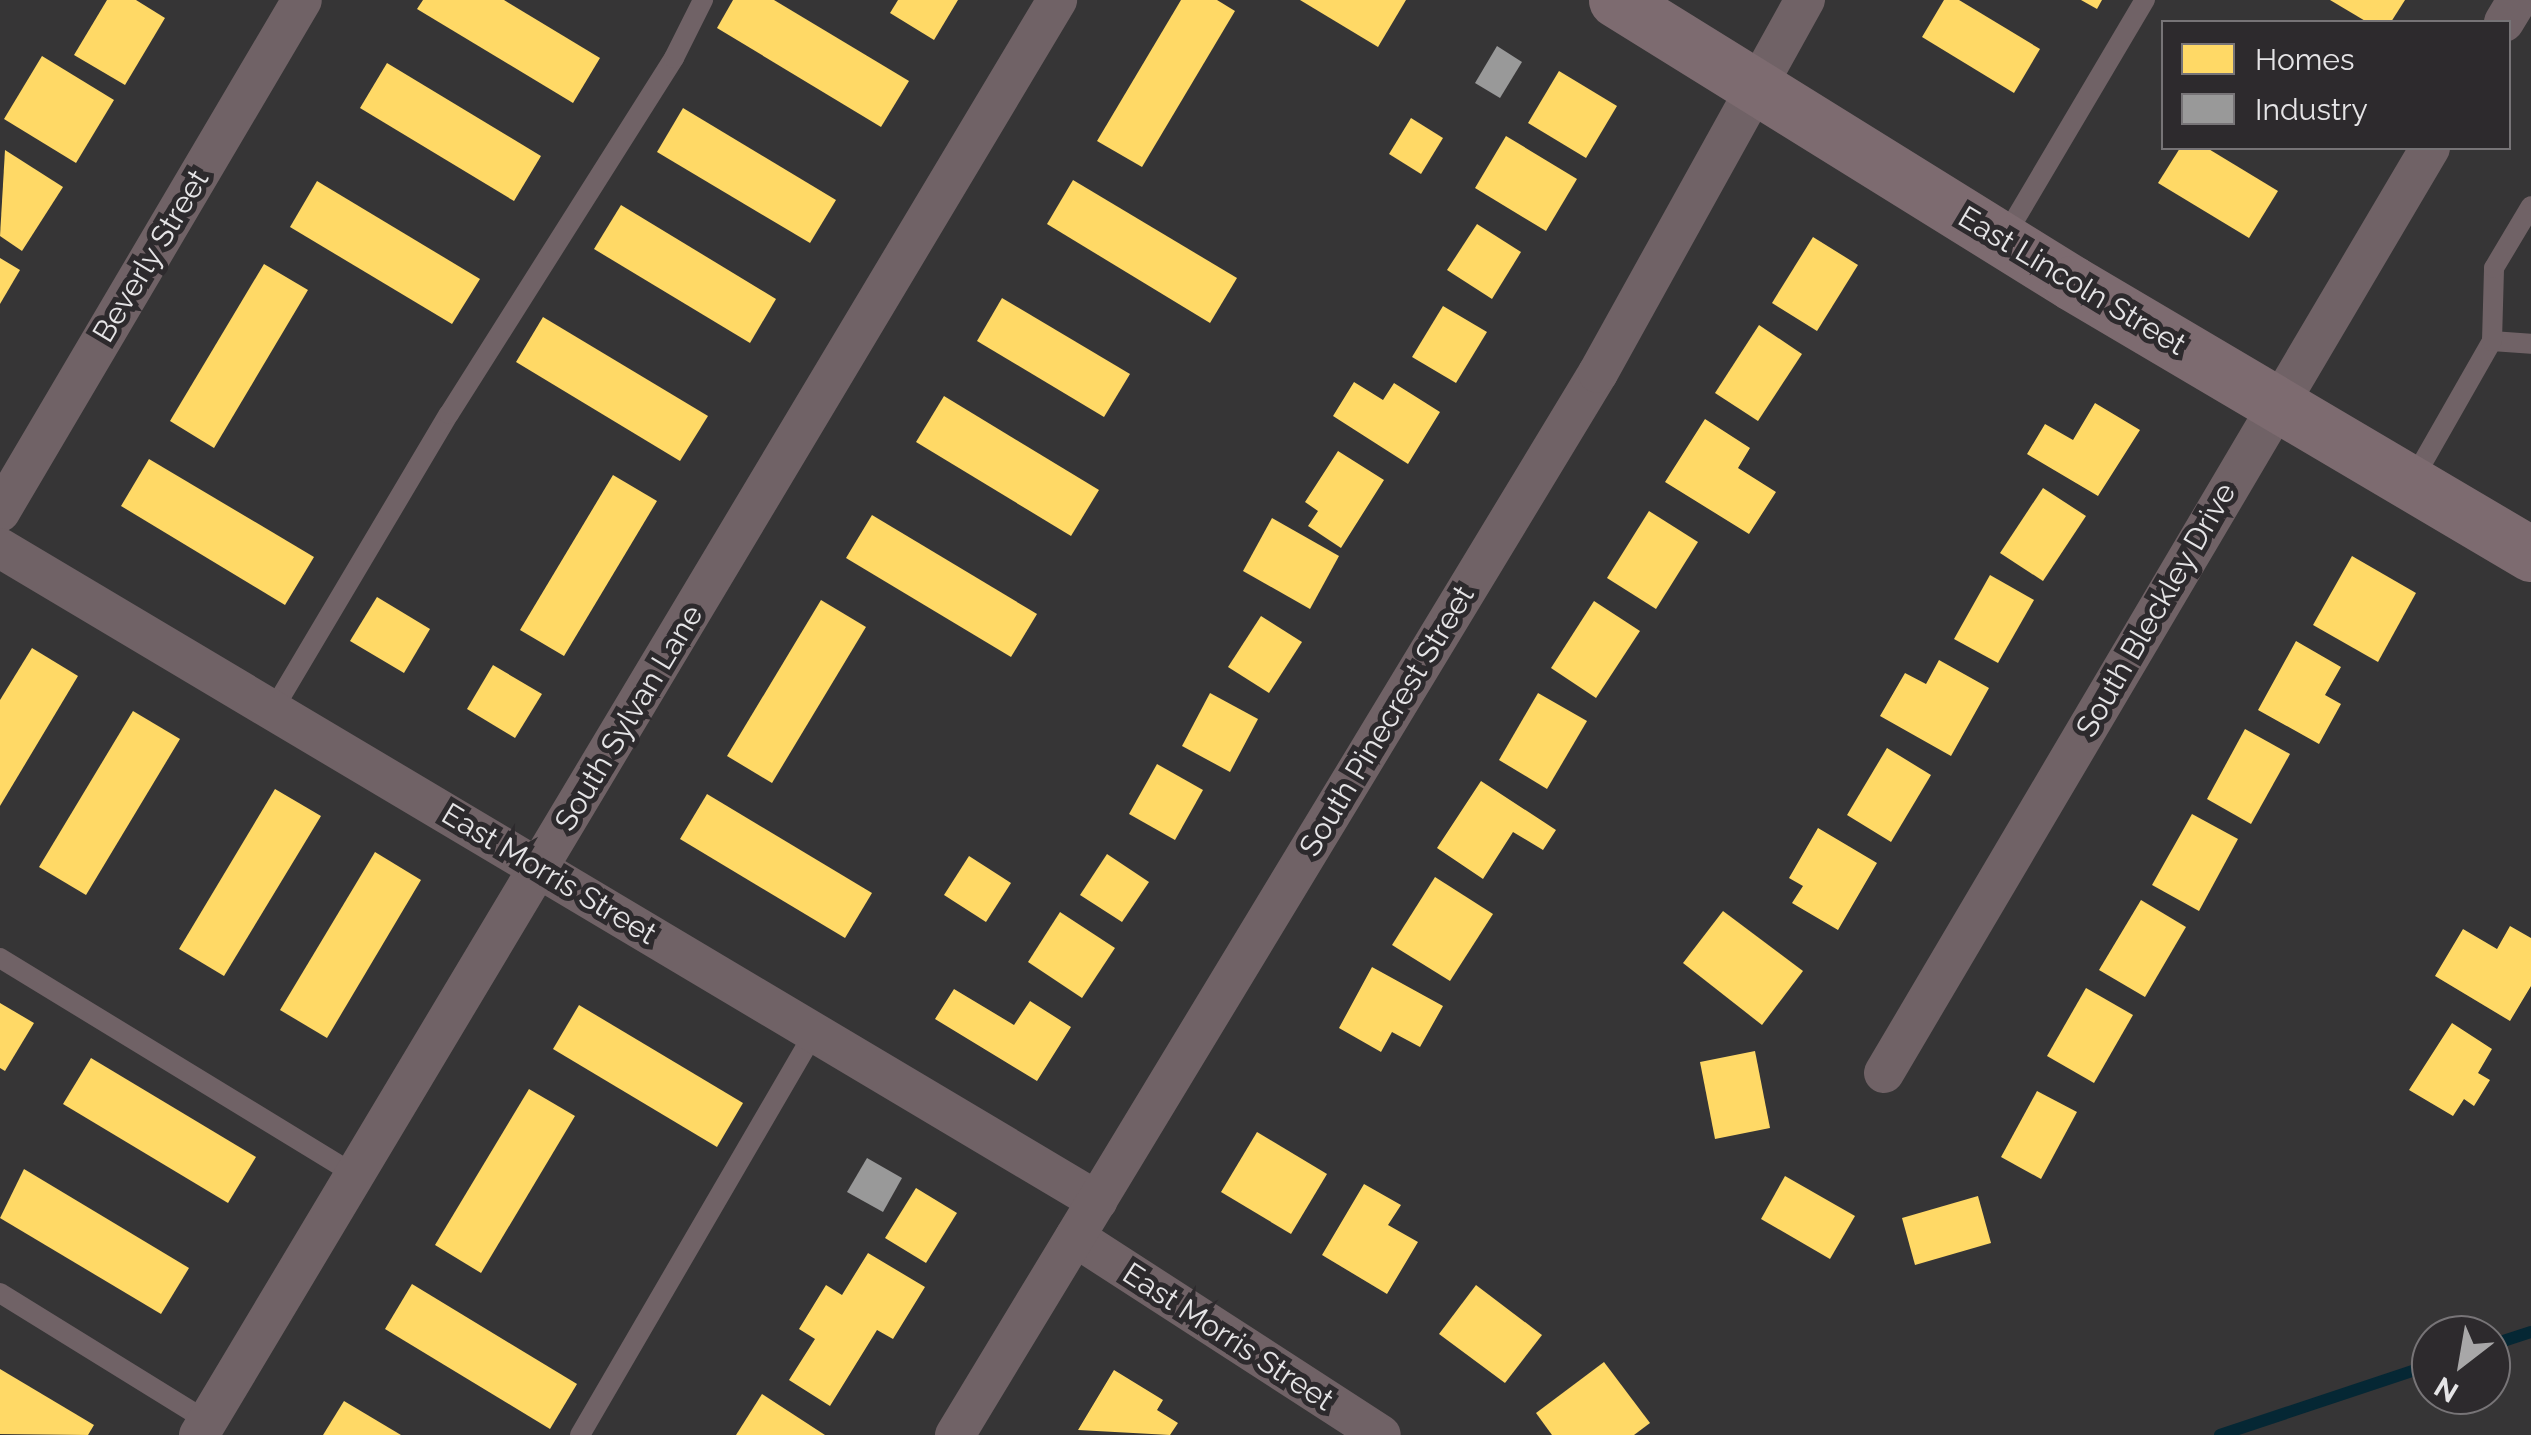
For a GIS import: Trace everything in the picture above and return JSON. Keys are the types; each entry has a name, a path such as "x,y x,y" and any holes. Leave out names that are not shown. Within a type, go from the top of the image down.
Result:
{"street":[{"name":"Beverly Street","path":"0,512 302,0"},
{"name":"South Sylvan Lane","path":"203,1428 1057,0"},
{"name":"East Lincoln Street","path":"1616,0 2003,240 2531,554"},
{"name":"South Pinecrest Street","path":"955,1435 1598,373 1805,0"},
{"name":"South Bleckley Drive","path":"1884,1073 2429,150"},
{"name":"East Morris Street","path":"0,548 1097,1201"},
{"name":"East Morris Street","path":"1075,1238 1381,1435"}],"lane":[{"path":"273,710 449,414 674,58 703,0"},
{"path":"2003,240 2145,0"},
{"path":"2411,483 2492,341 2494,268 2531,206"},
{"path":"2492,341 2531,344"},
{"path":"0,958 355,1175"},
{"path":"580,1435 814,1033"},
{"path":"0,1293 203,1428"}],"building: Homes":[{"path":"107,0 136,0 165,18 125,85 74,55"},
{"path":"423,0 504,0 600,58 573,103 417,9"},
{"path":"733,0 774,0 909,81 881,127 717,28"},
{"path":"898,0 958,0 934,40 890,13"},
{"path":"1181,0 1217,0 1235,11 1142,167 1097,141"},
{"path":"1300,0 1406,0 1378,47"},
{"path":"1944,0 1959,0 2040,49 2014,93 1922,37"},
{"path":"2081,0 2102,0 2097,9"},
{"path":"2330,0 2405,0 2392,20 2364,20"},
{"path":"42,56 114,100 76,163 4,119"},
{"path":"387,63 541,156 514,201 360,108"},
{"path":"1559,71 1617,106 1586,158 1528,123"},
{"path":"683,108 836,200 810,243 657,152"},
{"path":"1411,118 1443,138 1421,174 1389,154"},
{"path":"1506,136 1577,179 1546,231 1475,188"},
{"path":"5,150 63,187 22,251 0,236"},
{"path":"2179,150 2210,150 2278,191 2249,238 2158,183"},
{"path":"1073,180 1237,278 1210,323 1047,224"},
{"path":"317,181 480,279 452,324 290,227"},
{"path":"621,205 776,299 750,343 594,249"},
{"path":"1477,224 1521,252 1492,299 1447,270"},
{"path":"1813,237 1858,265 1817,331 1772,303"},
{"path":"0,258 20,270 0,304"},
{"path":"264,264 308,290 214,448 170,421"},
{"path":"1002,298 1130,374 1104,417 977,341"},
{"path":"1443,306 1487,332 1456,383 1412,357"},
{"path":"543,317 708,416 680,461 516,362"},
{"path":"1759,325 1802,354 1758,421 1715,393"},
{"path":"1354,382 1383,400 1394,383 1440,412 1408,464 1333,416"},
{"path":"944,396 1099,490 1071,536 916,442"},
{"path":"2095,403 2140,430 2098,496 2027,454 2045,424 2073,440"},
{"path":"1705,419 1750,448 1738,468 1776,492 1749,534 1665,482"},
{"path":"1338,451 1384,480 1341,548 1308,526 1318,511 1305,502"},
{"path":"149,459 314,557 285,605 121,506"},
{"path":"613,475 657,501 564,656 520,630"},
{"path":"2043,488 2086,516 2043,581 2000,553"},
{"path":"1649,511 1698,542 1656,609 1607,578"},
{"path":"872,515 1037,614 1011,657 846,558"},
{"path":"1272,518 1339,556 1310,609 1243,571"},
{"path":"2352,556 2416,593 2378,662 2313,625"},
{"path":"1990,575 2034,600 1998,663 1954,639"},
{"path":"377,597 430,629 404,673 350,641"},
{"path":"821,600 866,627 772,783 727,756"},
{"path":"1594,601 1640,631 1596,698 1551,668"},
{"path":"1261,616 1302,642 1269,693 1228,667"},
{"path":"2296,641 2341,667 2325,695 2341,704 2319,744 2258,710"},
{"path":"32,648 78,676 0,806 0,700"},
{"path":"1939,660 1989,688 1951,756 1880,716 1905,673 1926,684"},
{"path":"493,665 542,694 515,738 467,709"},
{"path":"1210,693 1258,719 1230,772 1182,746"},
{"path":"1538,693 1587,721 1547,789 1499,760"},
{"path":"133,711 180,739 86,895 39,867"},
{"path":"2245,729 2290,754 2251,824 2207,799"},
{"path":"1887,748 1931,775 1891,842 1847,815"},
{"path":"1157,764 1203,790 1175,840 1129,814"},
{"path":"1481,781 1556,830 1543,850 1513,832 1483,879 1437,848"},
{"path":"275,789 321,816 224,976 179,949"},
{"path":"707,794 872,893 845,938 680,839"},
{"path":"2192,814 2238,839 2199,911 2152,885"},
{"path":"1818,828 1877,863 1838,930 1792,903 1803,886 1789,878"},
{"path":"375,852 421,880 327,1038 280,1010"},
{"path":"1107,854 1149,882 1122,922 1080,895"},
{"path":"969,856 1011,883 986,922 944,895"},
{"path":"1435,877 1493,914 1450,981 1392,945"},
{"path":"2141,900 2186,927 2145,997 2099,970"},
{"path":"1723,911 1803,971 1762,1025 1683,963"},
{"path":"1060,912 1115,948 1082,998 1028,962"},
{"path":"2510,926 2531,938 2531,986 2510,1021 2435,976 2463,929 2497,949"},
{"path":"1372,967 1443,1006 1420,1047 1392,1032 1381,1052 1339,1028"},
{"path":"2086,988 2133,1015 2094,1083 2047,1056"},
{"path":"954,989 1014,1025 1030,1001 1071,1027 1037,1081 935,1019"},
{"path":"0,1003 34,1023 5,1071 0,1068"},
{"path":"579,1005 743,1103 717,1147 553,1049"},
{"path":"2452,1023 2492,1049 2478,1073 2490,1080 2474,1106 2464,1099 2453,1116 2409,1090"},
{"path":"1755,1051 1770,1128 1715,1139 1700,1062"},
{"path":"91,1058 256,1157 228,1203 63,1104"},
{"path":"529,1089 575,1116 481,1273 435,1245"},
{"path":"2037,1091 2077,1112 2041,1179 2001,1157"},
{"path":"1257,1132 1327,1174 1291,1234 1221,1192"},
{"path":"24,1169 189,1268 161,1314 0,1218"},
{"path":"1785,1176 1855,1216 1830,1259 1761,1219"},
{"path":"1364,1184 1401,1205 1388,1225 1418,1242 1387,1294 1322,1255"},
{"path":"916,1188 957,1213 926,1263 885,1238"},
{"path":"1978,1196 1991,1243 1915,1265 1902,1218"},
{"path":"868,1253 925,1287 893,1339 877,1330 830,1406 789,1380 815,1339 799,1329 826,1285 842,1295"},
{"path":"412,1284 577,1384 550,1429 385,1329"},
{"path":"1476,1285 1542,1335 1505,1383 1439,1334"},
{"path":"1604,1362 1650,1423 1634,1435 1552,1435 1536,1413"},
{"path":"0,1369 94,1425 88,1435 0,1434"},
{"path":"1114,1370 1163,1400 1157,1410 1178,1423 1170,1435 1078,1430"},
{"path":"762,1394 825,1435 736,1435"},
{"path":"344,1401 401,1435 323,1435"}],"building: Industry":[{"path":"1497,46 1522,62 1500,98 1475,83"},
{"path":"867,1158 902,1178 883,1212 847,1192"}],"waterway":[{"path":"2511,1338 2531,1332"},
{"path":"2220,1435 2411,1372"}]}
